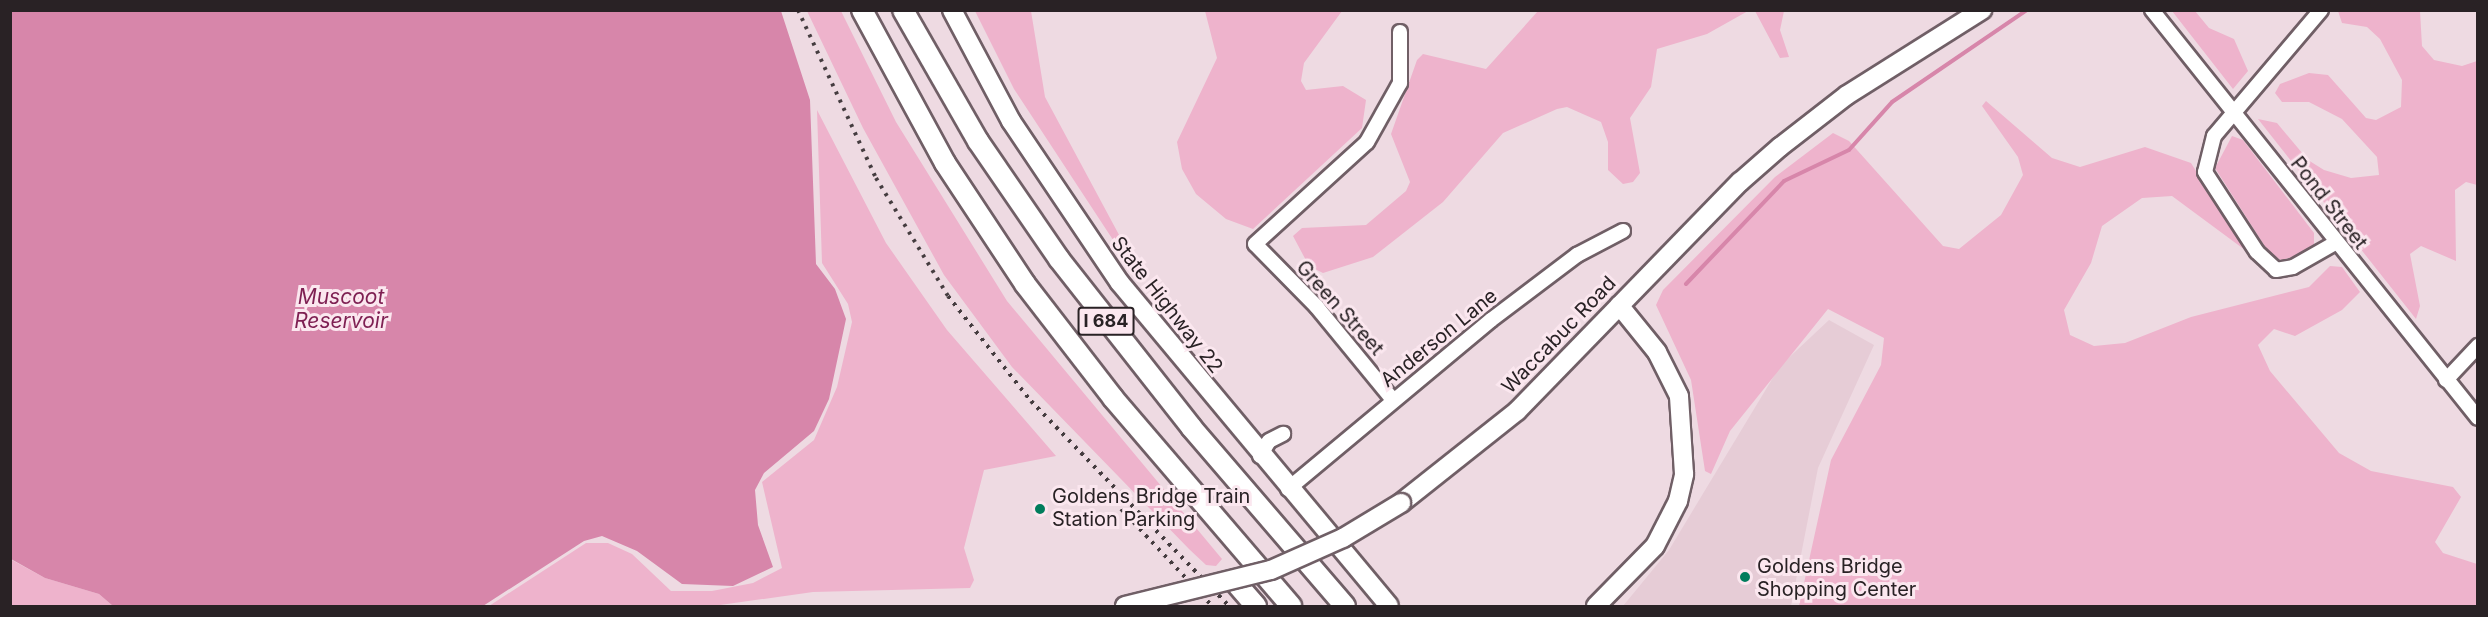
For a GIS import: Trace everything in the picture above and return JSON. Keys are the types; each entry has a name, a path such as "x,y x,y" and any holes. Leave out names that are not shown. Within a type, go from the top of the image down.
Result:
{"highway":[{"name":"I 684","path":"862,10 945,162 1025,284 1113,398 1291,606"},
{"name":"I 684","path":"903,10 978,141 1059,259 1191,427 1345,606"},
{"path":"1235,582 1256,606"}],"main road":[{"name":"State Highway 22","path":"952,10 1011,122 1091,244 1260,456 1387,604"},
{"name":"Waccabuc Road","path":"1123,606 1235,582 1307,556 1401,504 1489,436 1740,182 1810,123 1982,10"},
{"path":"1596,606 1655,546 1678,501 1684,474 1679,396 1657,352 1619,305"}],"street":[{"name":"Pond Street","path":"2152,10 2335,243 2478,418"},
{"path":"2321,10 2214,136 2205,172 2257,252 2276,270 2284,269 2335,243"},
{"name":"Green Street","path":"1394,400 1317,307 1254,244 1368,142 1400,83 1400,32"},
{"name":"Anderson Lane","path":"1288,489 1394,400 1577,255 1623,231"},
{"path":"2446,380 2478,346"},
{"path":"1260,456 1269,441 1283,434"}],"shaded area":[{"path":"807,11 841,11 896,122 1007,301 1222,559 1216,566 1206,565 1189,549 1012,367 944,275 863,128"},
{"path":"975,11 1031,11 1045,97 1125,246 1117,246 1014,89"},
{"path":"1205,11 1342,11 1304,63 1301,81 1306,90 1343,86 1366,100 1362,128 1253,229 1226,219 1196,194 1182,169 1177,142 1217,58"},
{"path":"1538,11 1748,11 1707,34 1657,49 1651,87 1630,118 1640,173 1633,182 1623,184 1608,170 1608,142 1601,122 1567,107 1557,109 1503,133 1443,202 1373,257 1323,273 1309,266 1293,236 1302,228 1366,225 1406,191 1410,182 1391,134 1417,60 1423,54 1486,69"},
{"path":"1755,11 1784,11 1780,30 1789,57 1780,58"},
{"path":"2172,11 2195,11 2209,28 2234,39 2248,71 2233,89"},
{"path":"2338,11 2420,11 2422,46 2434,60 2462,66 2477,61 2477,185 2466,182 2455,190 2456,261 2421,246 2410,254 2420,306 2416,319 2258,119 2277,123 2308,160 2324,170 2351,178 2379,175 2377,157 2342,119 2309,102 2282,102 2275,93 2280,84 2309,73 2328,75 2366,118 2376,120 2401,107 2402,80 2380,39 2367,27 2342,23"},
{"path":"1986,101 2052,158 2080,167 2145,147 2191,163 2245,250 2172,196 2142,198 2102,226 2091,263 2064,310 2070,335 2094,346 2125,343 2191,317 2309,287 2330,266 2342,267 2360,292 2342,310 2295,336 2274,329 2258,345 2270,371 2339,453 2371,471 2453,487 2461,497 2435,542 2443,553 2477,564 2477,606 1799,606 1831,460 1881,365 1884,338 1828,309 1730,431 1711,474 1705,471 1691,380 1656,305 1663,290 1775,177 1833,133 1849,141 1943,246 1959,249 2001,215 2023,175 2018,157 1982,106"},
{"path":"817,110 886,243 947,330 1056,456 984,470 964,548 974,580 970,588 813,592 713,606 489,606 586,543 608,543 632,554 671,591 712,591 753,583 782,568 762,482 814,440 837,387 852,322 848,304 822,263"},
{"path":"2232,136 2243,140 2314,233 2314,244 2302,255 2281,260 2269,253 2215,168"},
{"path":"1829,320 1874,345 1818,468 1791,606 1623,606 1669,550 1780,366"},
{"path":"10,559 45,578 99,594 113,606 11,606"}],"water":[{"name":"Muscoot Reservoir","path":"10,11 781,11 810,100 816,264 835,289 846,319 829,399 814,431 764,473 755,490 758,525 773,567 733,586 682,584 637,551 602,536 584,541 483,606 113,606 99,594 45,578 11,559"}],"waterway":[{"path":"1686,284 1784,181 1849,150 1892,102 2027,10"}],"railway":[{"path":"798,10 876,178 948,296 1031,401 1229,606"},
{"path":"1121,509 1212,606"}],"place":[{"name":"Goldens Bridge Train Station Parking","path":"1040,509"},
{"name":"Goldens Bridge Shopping Center","path":"1745,577"}]}
